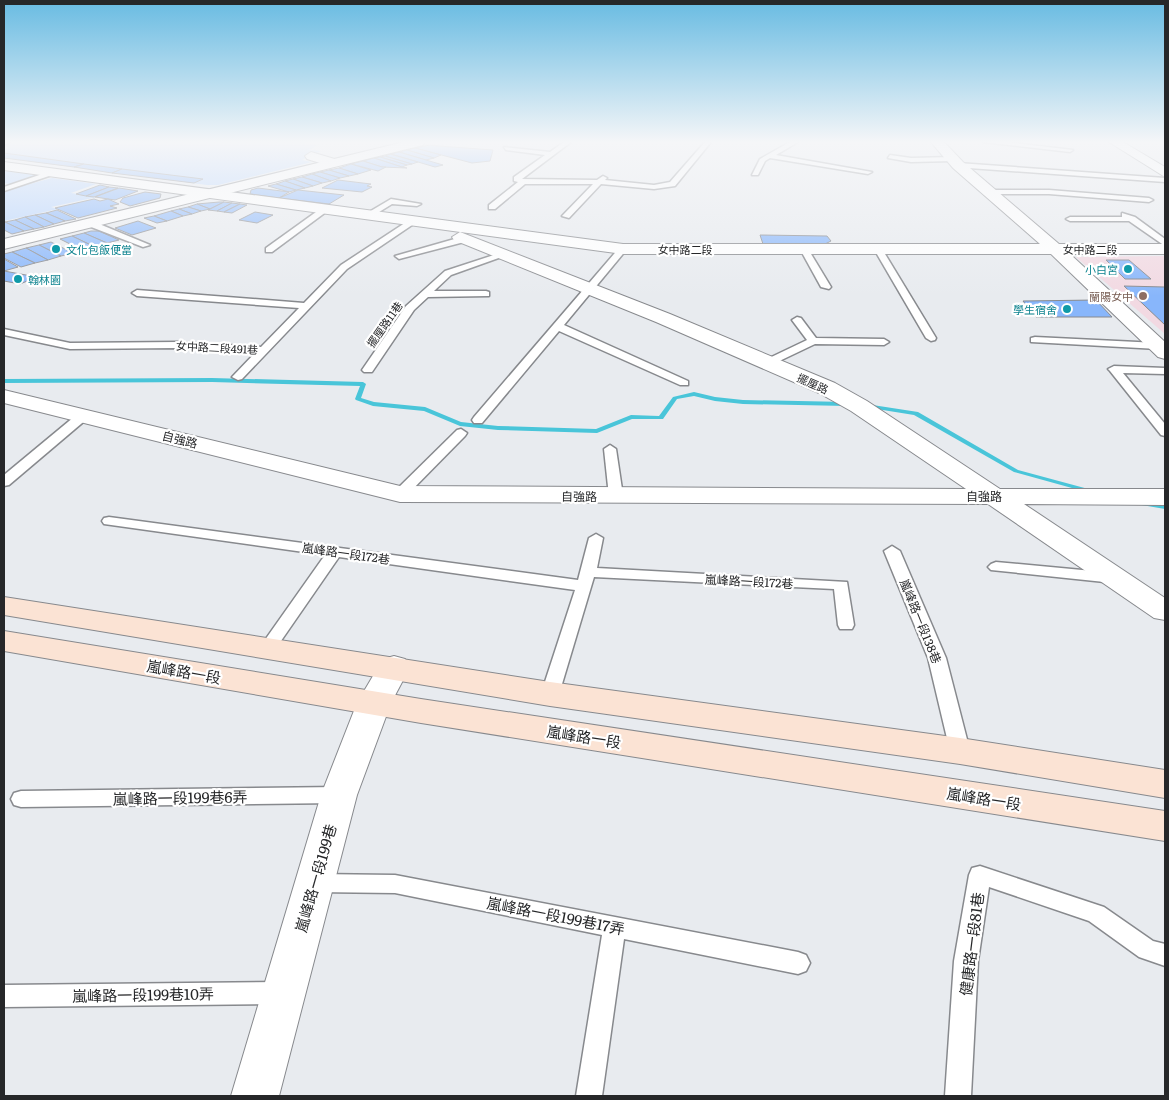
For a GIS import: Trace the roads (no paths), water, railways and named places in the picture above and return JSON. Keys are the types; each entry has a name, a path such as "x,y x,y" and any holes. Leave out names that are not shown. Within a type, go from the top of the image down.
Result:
{"main road":[{"path":"4,606 394,667 550,694 960,751 1165,784"},
{"name":"嵐峰路一段","path":"4,641 374,703 1165,826"}],"street":[{"name":"女中路二段","path":"203,193 368,215 418,216 623,249 1165,249"},
{"path":"990,193 1055,249 1162,350"},
{"path":"4,244 208,194"},
{"name":"擺厘路","path":"418,216 503,255 590,288 827,388 859,406 1165,611"},
{"name":"自強路","path":"4,397 84,415 400,494 1165,496"},
{"name":"嵐峰路一段199巷","path":"255,1096 338,795 374,703 394,667"}],"lane":[{"path":"492,206 508,193"},
{"path":"566,216 588,193"},
{"path":"1066,193 1149,200"},
{"path":"269,250 326,209"},
{"name":"女中路二段491巷","path":"4,332 70,346 177,345 262,350 308,306 344,267 418,216"},
{"path":"1070,219 1128,217 1165,243"},
{"path":"90,223 146,246"},
{"path":"399,256 465,239"},
{"path":"478,420 623,249"},
{"path":"878,249 931,338"},
{"path":"804,250 826,287"},
{"name":"擺厘路11巷","path":"368,370 410,308 448,273 503,255"},
{"path":"137,293 308,306"},
{"path":"425,294 486,294"},
{"path":"796,320 813,342"},
{"path":"558,326 684,383"},
{"path":"1035,340 1162,350"},
{"path":"767,363 813,342 884,342"},
{"path":"238,377 262,350"},
{"path":"1165,371 1114,369 1165,432"},
{"path":"4,482 84,415"},
{"path":"400,494 462,433"},
{"path":"610,449 616,496"},
{"name":"嵐峰路一段172巷","path":"109,521 336,552 585,579 840,585 846,624"},
{"path":"550,694 596,538"},
{"name":"嵐峰路一段138巷","path":"892,551 937,658 960,751"},
{"path":"268,647 336,552"},
{"path":"996,567 1116,578"},
{"name":"嵐峰路一段199巷6弄","path":"21,799 338,795"},
{"name":"健康路一段81巷","path":"958,1096 966,961 980,875 1096,914 1147,950 1165,955"},
{"name":"嵐峰路一段199巷17弄","path":"313,883 395,884 798,963"},
{"path":"589,1096 615,926"},
{"name":"嵐峰路一段199巷10弄","path":"4,996 282,993"}],"waterway":[{"path":"4,381 212,380 363,384 358,399 373,404 425,409 460,424 498,428 597,431 631,417 661,418 675,398 694,394 715,399 743,402 847,404"},
{"path":"866,406 916,413 1016,471 1090,491"},
{"path":"1138,503 1165,507"}],"place":[{"name":"文化包飯便當","path":"56,249"},
{"name":"小白宮","path":"1128,269"},
{"name":"翰林園","path":"18,279"},
{"name":"蘭陽女中","path":"1143,296"},
{"name":"學生宿舍","path":"1067,309"}]}
